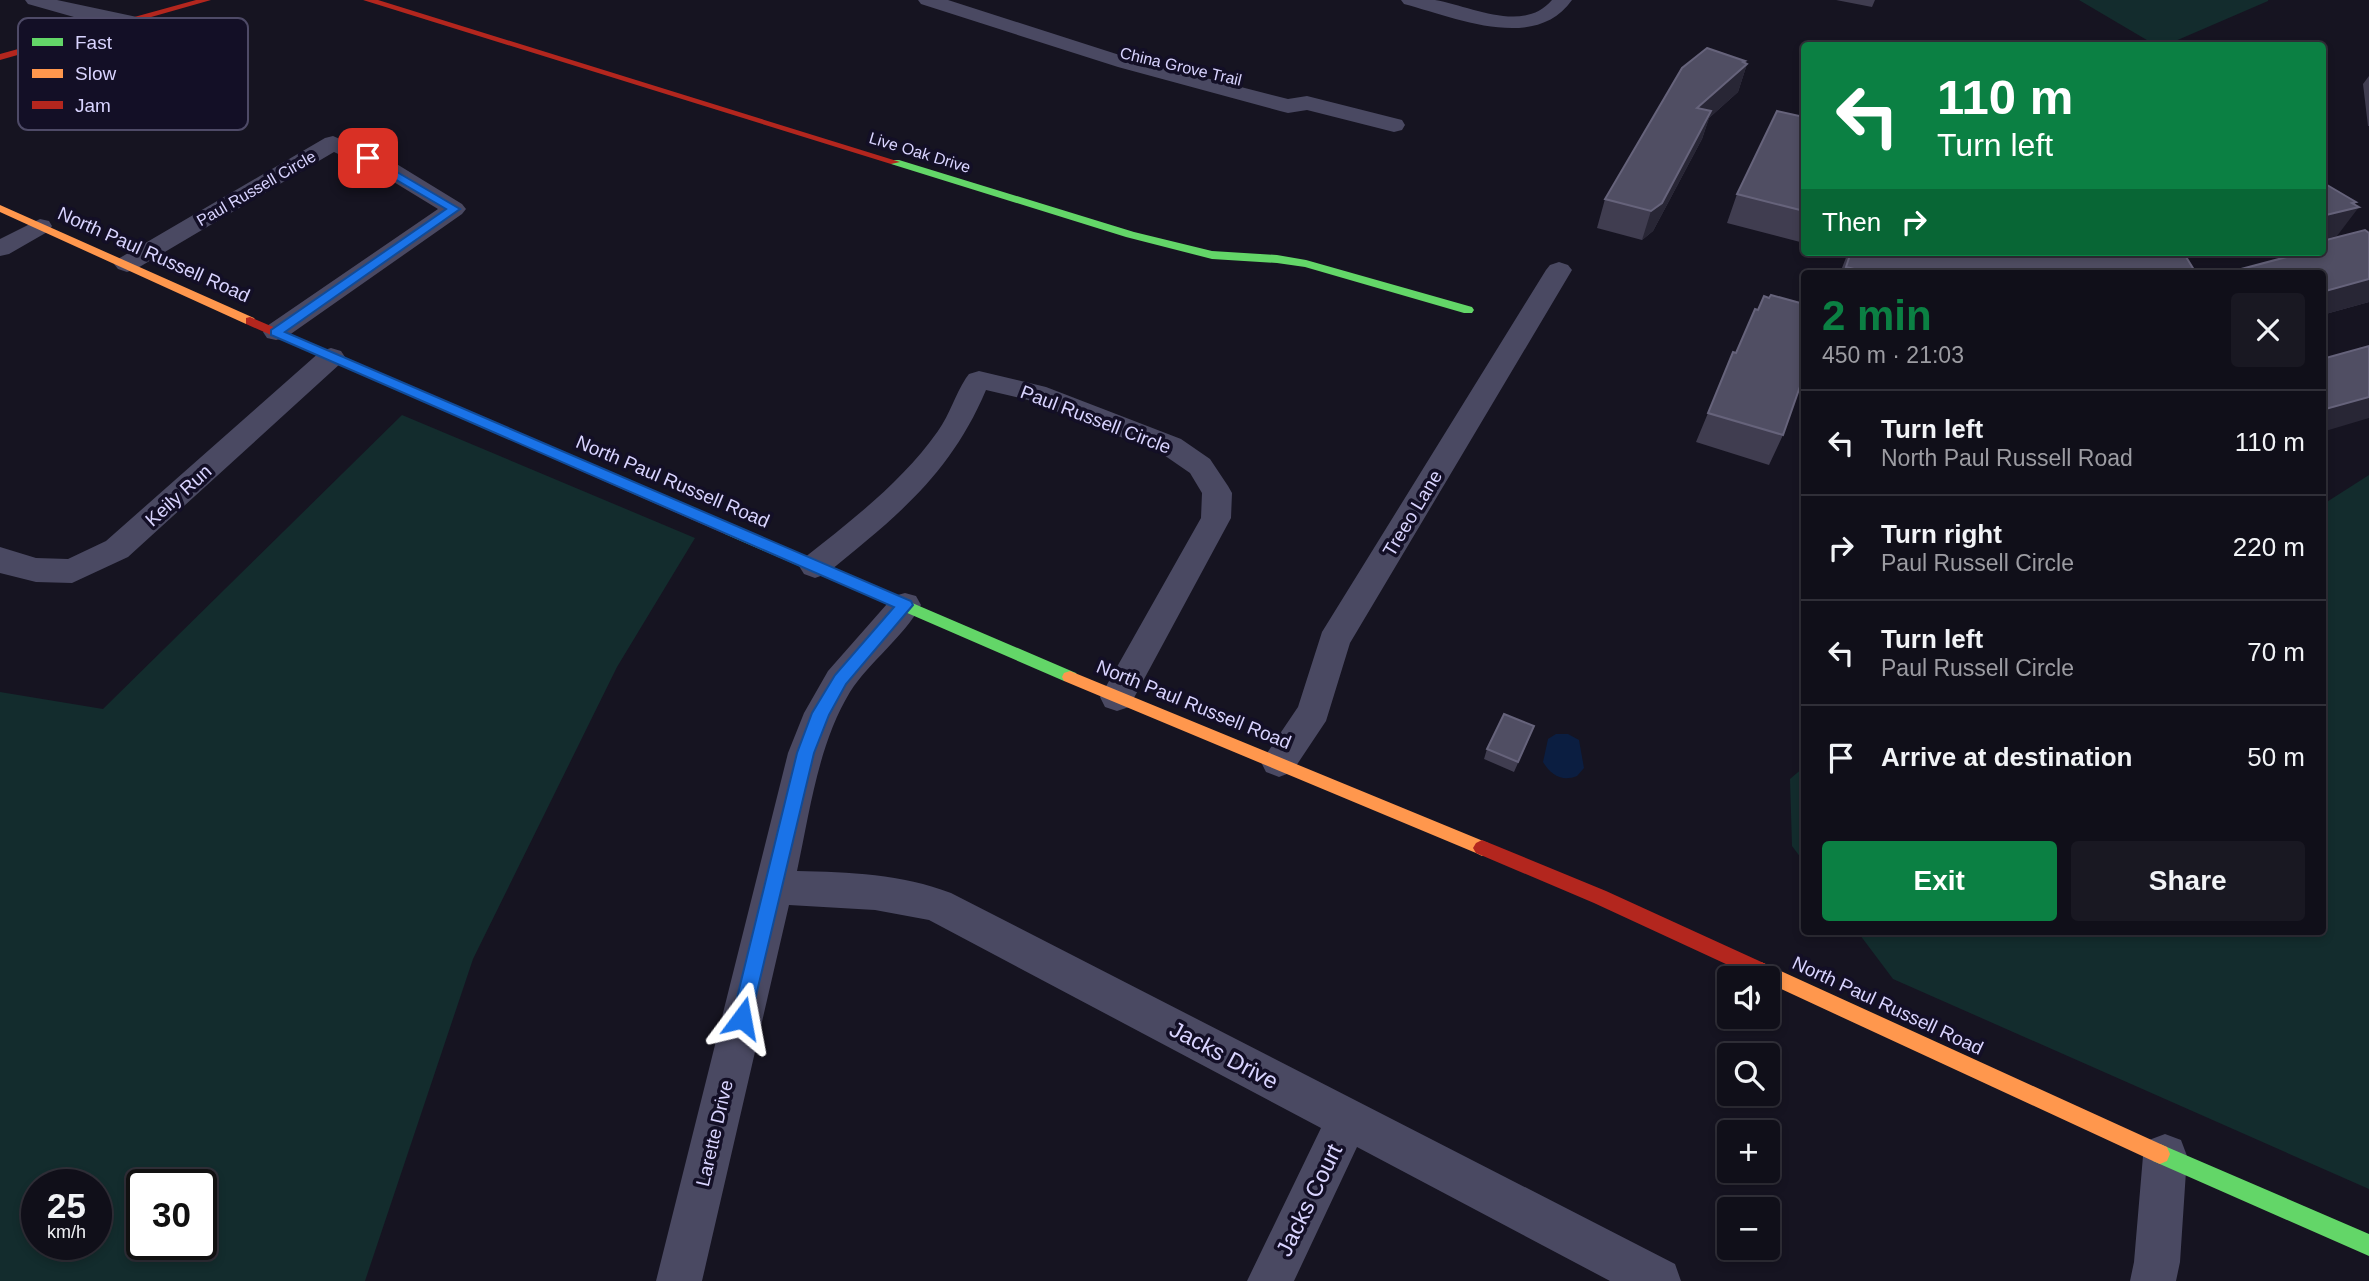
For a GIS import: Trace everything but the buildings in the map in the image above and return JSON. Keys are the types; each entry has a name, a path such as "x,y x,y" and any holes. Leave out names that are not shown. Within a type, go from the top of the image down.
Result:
{"street":[{"path":"35,0 81,13 112,18"},
{"path":"141,18 206,0"},
{"name":"Live Oak Drive","path":"368,0 1130,235 1212,255 1277,258 1306,264 1468,310"},
{"name":"China Grove Trail","path":"928,0 1125,63 1288,106 1307,103 1394,125"},
{"path":"1411,0 1488,18 1527,21 1548,15 1562,0"},
{"path":"0,57 18,52"},
{"name":"Paul Russell Circle","path":"127,264 332,143 387,168 454,209 276,332"},
{"name":"North Paul Russell Road","path":"0,208 331,357 1117,697 1611,902 2165,1156 2369,1245"},
{"path":"0,249 40,226"},
{"name":"Treeo Lane","path":"1279,762 1314,711 1334,641 1559,270"},
{"name":"Keily Run","path":"0,558 11,565 36,570 72,571 117,549 331,357"},
{"name":"Paul Russell Circle","path":"815,565 896,496 933,458 955,427 966,407 968,393 979,380 1036,393 1171,446 1200,466 1217,493 1216,518 1117,697"},
{"name":"Larette Drive","path":"679,1281 806,753 821,713 840,680 905,605"},
{"name":"Jacks Drive","path":"773,888 832,888 895,894 937,905 1658,1281"},
{"name":"Jacks Court","path":"1270,1281 1348,1119"},
{"path":"2153,1281 2157,1262 2165,1156"}],"green space":[{"path":"2079,0 2268,0 2173,42 2150,42"},
{"path":"402,415 695,538 617,667 473,959 365,1281 0,1281 0,692 103,709"},
{"path":"2369,475 2369,1189 1893,979 1860,935 2326,935 2326,502"},
{"path":"1801,770 1801,858 1792,846 1790,779"}],"water":[{"path":"1556,734 1568,734 1579,740 1584,768 1577,776 1557,776 1543,762 1548,739"}],"traffic: fast":[{"path":"895,162 1130,235 1212,255 1277,259 1306,264 1468,310"},
{"path":"730,530 1070,677"},
{"path":"2160,1154 2369,1245"}],"traffic: slow":[{"path":"0,208 250,321"},
{"path":"1070,677 1482,848"},
{"path":"1780,980 2160,1154"}],"traffic: jam":[{"path":"141,18 206,0"},
{"path":"368,0 895,162"},
{"path":"0,57 18,52"},
{"path":"250,321 730,530"},
{"path":"1482,848 1600,897 1750,966"}],"route":[{"path":"368,158 454,209 276,332 905,605 840,680 821,713 806,753 742,1018"}]}
